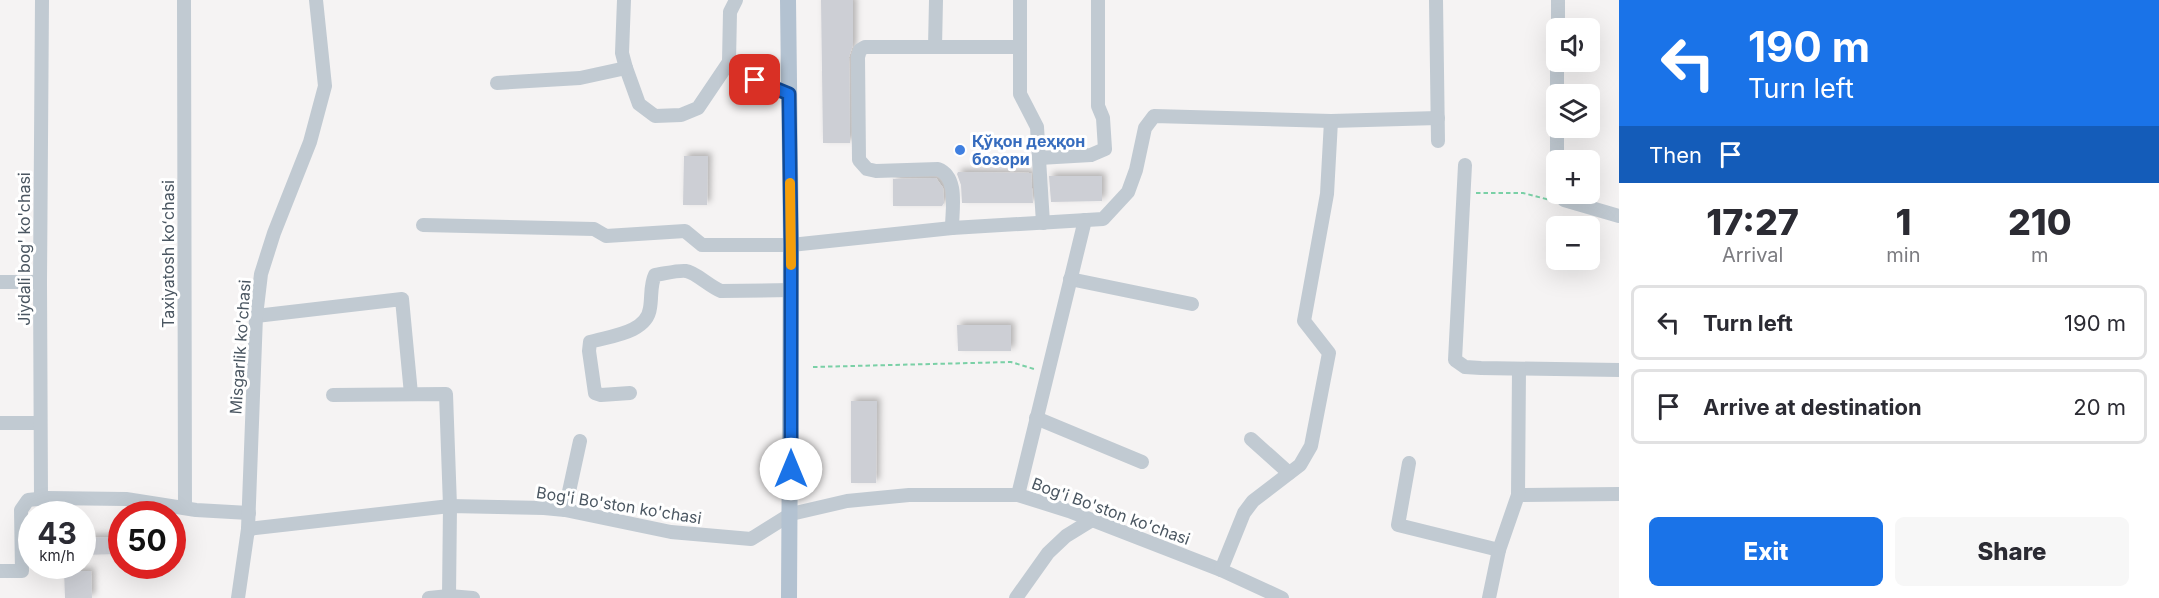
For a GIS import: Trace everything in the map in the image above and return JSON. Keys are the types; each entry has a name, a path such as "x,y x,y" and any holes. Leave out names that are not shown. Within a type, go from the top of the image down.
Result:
{"main road":[{"path":"788,0 791,245 789,598"}],"street":[{"name":"Jiydali bog' ko'chasi","path":"42,0 40,282 42,499"},
{"name":"Taxiyatosh koʻchasi","path":"184,0 185,501"},
{"name":"Misgarlik ko'chasi","path":"238,598 248,528 256,316 261,274 274,233 310,142 325,87 316,0"},
{"path":"624,0 622,52 626,68 639,104 655,116 681,115 698,108 729,62 730,12 736,0"},
{"path":"935,47 936,0"},
{"path":"1020,0 1020,94 1037,127 1043,223"},
{"path":"1039,158 1091,155 1105,149 1103,118 1098,106 1098,0"},
{"path":"1436,0 1438,141"},
{"path":"1558,0 1558,18"},
{"path":"952,228 952,181 946,172 938,169 876,171 867,169 859,160 858,57 860,50 866,47 1020,47"},
{"path":"729,62 738,73 789,94"},
{"path":"497,83 580,78 626,68"},
{"path":"1557,72 1557,150"},
{"path":"423,225 594,230 606,236 685,231 702,245 791,245 952,228 1103,219 1128,192 1136,170 1145,128 1154,116 1331,121 1438,118"},
{"path":"1221,570 1244,513 1253,501 1299,465 1311,446 1329,353 1304,321 1327,195 1331,121"},
{"path":"1465,165 1455,360 1465,367 1619,370"},
{"path":"1584,204 1619,216"},
{"path":"1018,495 1085,220"},
{"path":"630,393 601,395 595,393 589,351 590,342 640,326 650,312 652,281 655,275 686,271 721,291 791,290"},
{"path":"1070,279 1192,304"},
{"path":"0,282 40,282"},
{"path":"256,316 402,299 411,394"},
{"path":"1489,598 1499,550 1518,495 1519,369"},
{"path":"333,395 446,394 451,597"},
{"path":"1036,418 1142,462"},
{"path":"0,423 40,423"},
{"path":"1251,440 1289,473"},
{"path":"565,510 580,441"},
{"path":"1409,463 1398,525 1499,550"},
{"path":"1518,495 1619,494"},
{"name":"Bog'i Bo'ston ko'chasi","path":"248,528 450,506 565,510 671,532 751,539 791,514 847,501 909,495 1018,495 1092,520 1221,570 1282,598"},
{"path":"0,571 22,571 21,510 28,500 126,499 139,501"},
{"path":"186,508 249,513"},
{"path":"1016,598 1048,553 1066,536 1092,520"},
{"path":"429,598 473,598"}],"path":[{"path":"1464,193 1523,193 1546,199"},
{"path":"813,367 1011,362 1047,374"}],"building":[{"path":"821,0 853,0 853,45 849,57 850,143 823,143"},
{"path":"684,156 708,156 707,205 683,205"},
{"path":"958,172 1031,173 1033,203 962,203"},
{"path":"1049,176 1102,176 1102,201 1051,202"},
{"path":"936,178 943,188 944,203 942,206 893,206 893,179"},
{"path":"957,325 1011,325 1011,351 958,351"},
{"path":"851,401 877,401 876,483 851,483"},
{"path":"108,537 108,554 96,555 96,538"},
{"path":"64,579 91,579 92,598 65,598"}],"slow traffic":[{"path":"790,183 791,265"}],"place":[{"name":"Қўқон деҳқон бозори","path":"960,150"}],"route":[{"path":"755,80 789,94 791,469"}]}
